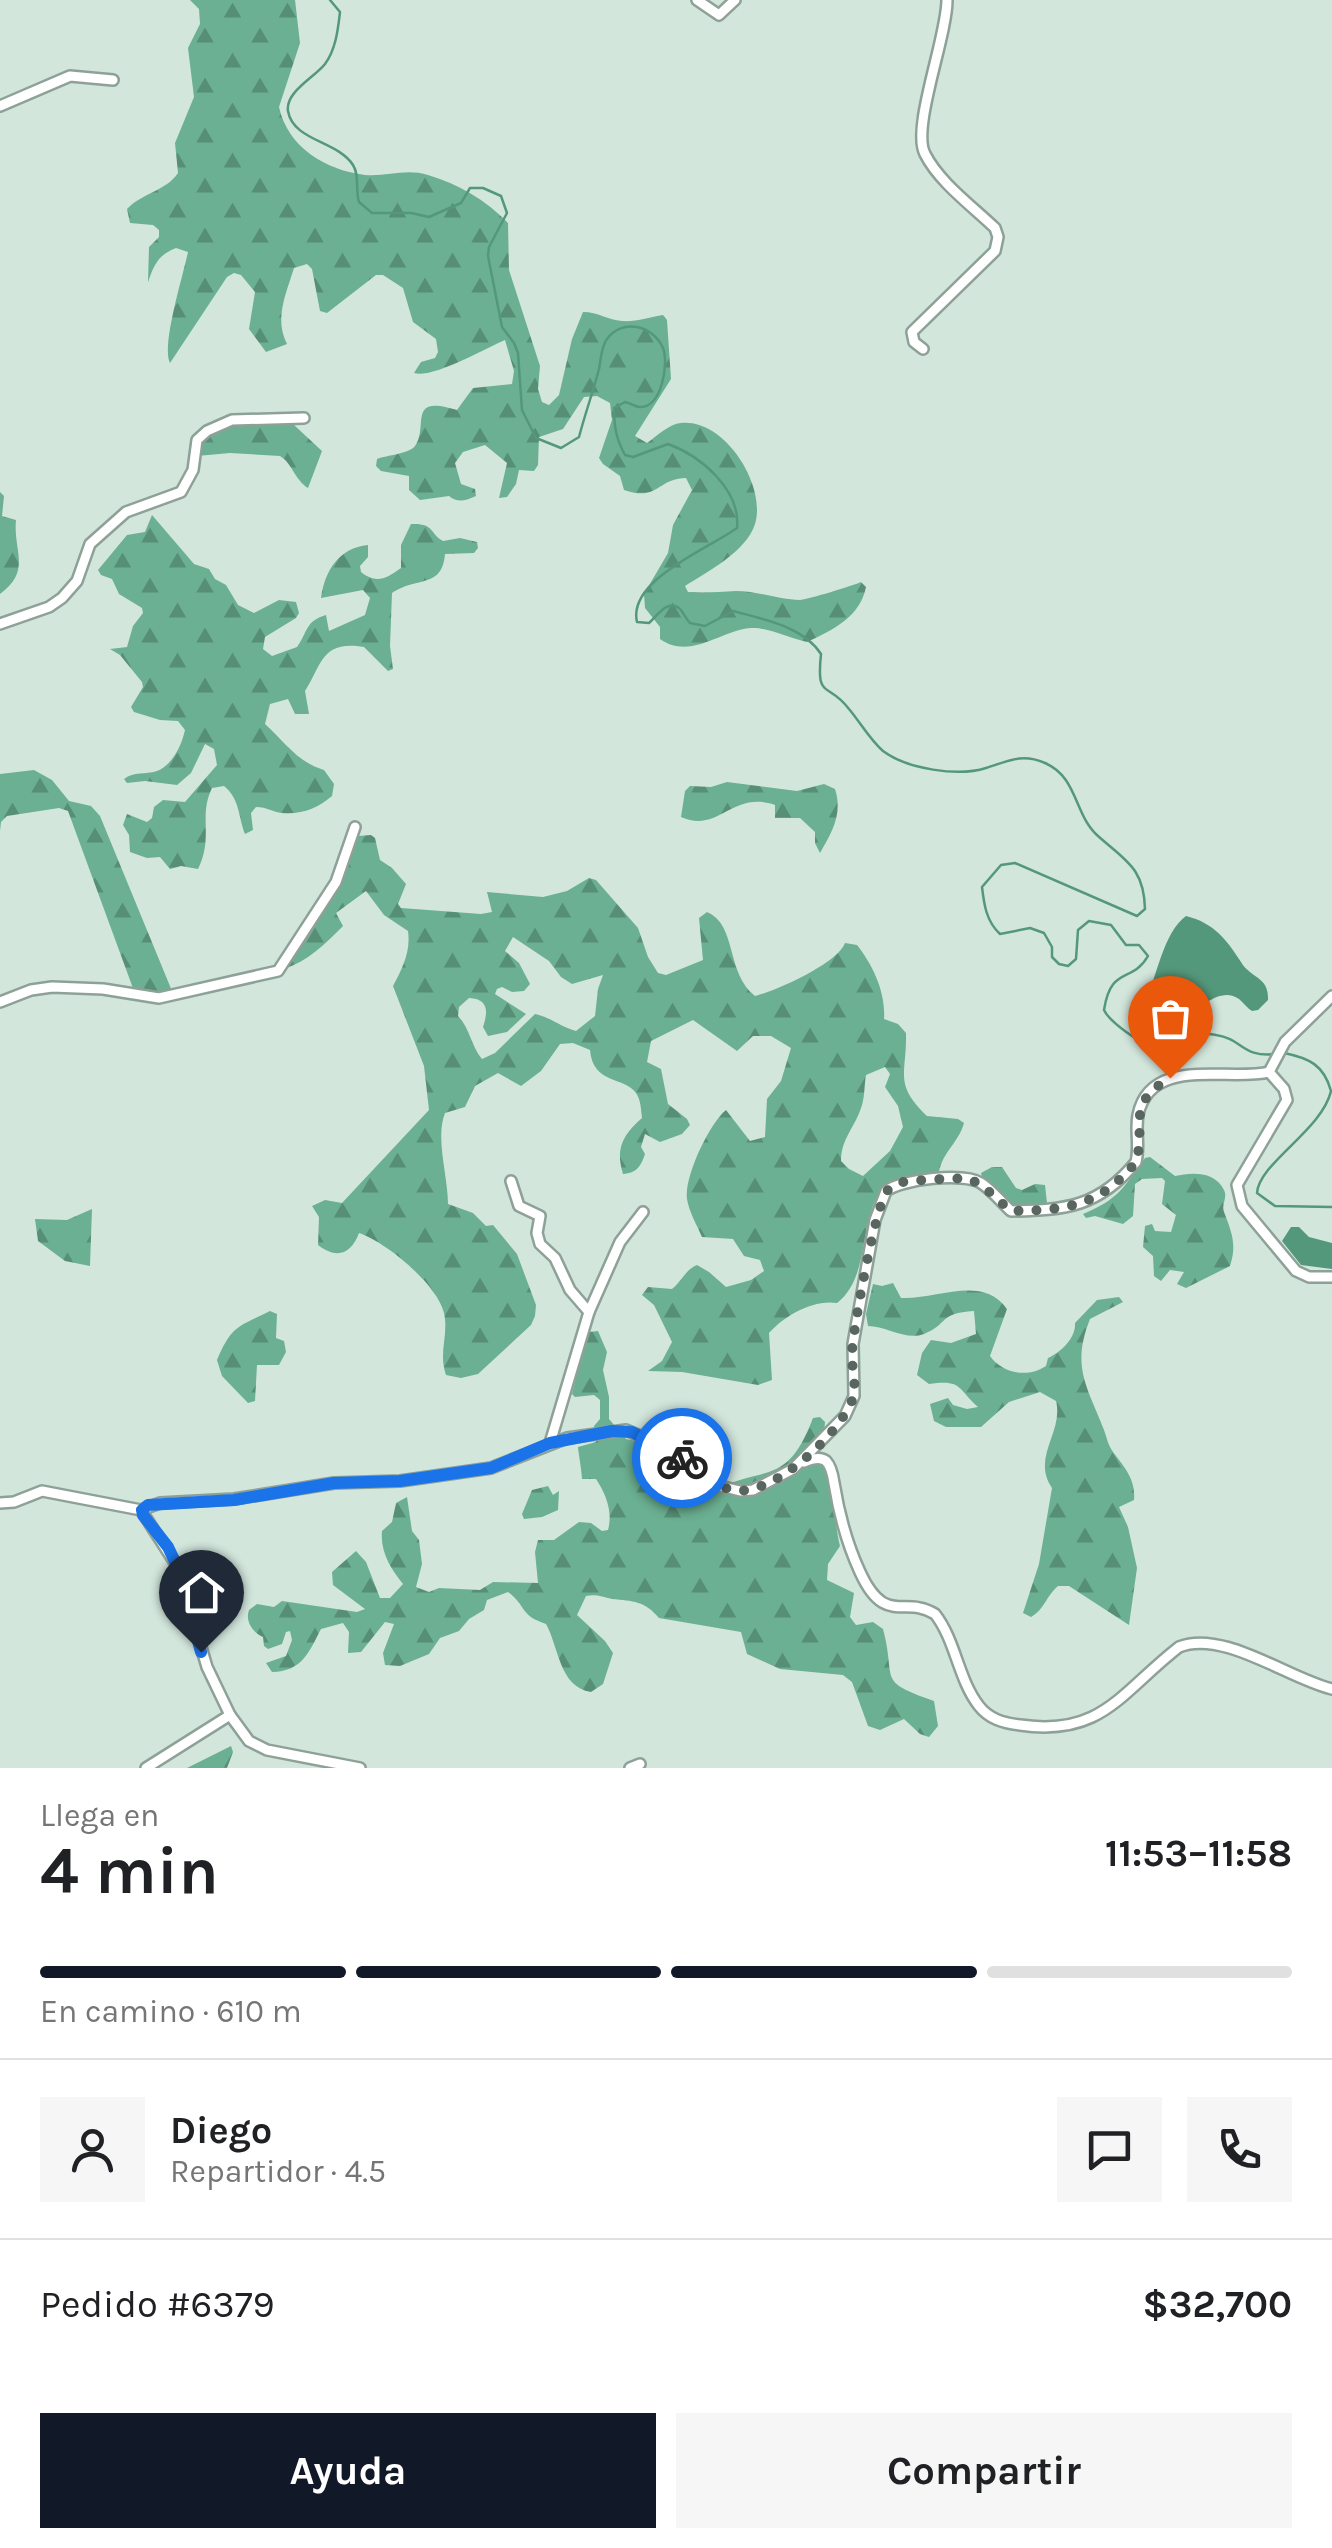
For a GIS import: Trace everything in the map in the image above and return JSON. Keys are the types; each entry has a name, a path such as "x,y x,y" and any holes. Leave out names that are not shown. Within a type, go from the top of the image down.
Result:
{"street":[{"path":"697,0 719,15 735,0"},
{"path":"923,349 912,338 912,332 995,251 998,238 995,228 950,184 922,147 922,123 946,20 946,0"},
{"path":"0,106 70,76 113,80"},
{"path":"0,624 49,607 62,598 76,581 90,544 126,512 181,492 193,470 197,440 207,431 232,420 304,418"},
{"path":"0,1002 52,986 159,998 278,971 336,882 355,827"},
{"path":"1271,1068 1280,1048 1332,996"},
{"path":"1271,1068 1287,1100 1240,1178 1238,1198 1296,1271 1309,1277 1332,1277"},
{"path":"0,1503 42,1491 142,1510 160,1503 234,1500 334,1483 400,1481 491,1468 580,1435 632,1432 684,1460 710,1482 740,1491 753,1490 775,1481 837,1428 854,1396 853,1344 875,1220 886,1191 903,1182 967,1178 983,1184 1011,1211 1088,1203 1136,1162 1138,1114 1148,1096 1164,1081 1271,1068"},
{"path":"511,1181 519,1206 540,1216 536,1233 540,1244 555,1258 570,1290 589,1312"},
{"path":"550,1443 589,1312 620,1242 643,1212"},
{"path":"799,1463 813,1458 826,1462 832,1473 841,1521 872,1593 891,1608 923,1609 935,1614 976,1702 997,1720 1050,1729 1084,1722 1108,1709 1180,1647 1192,1643 1241,1652 1332,1689"},
{"path":"142,1510 177,1566 195,1636 230,1715 256,1746 360,1768"},
{"path":"146,1768 230,1715"}],"green space":[{"path":"190,0 295,0 300,43 279,107 300,145 323,162 350,172 412,172 439,179 481,200 508,223 509,270 540,366 538,389 542,402 549,405 559,395 572,339 583,312 622,321 663,315 667,320 671,379 635,436 647,443 681,423 697,424 712,431 739,457 755,491 757,508 755,524 743,544 685,586 688,592 744,591 800,600 861,582 866,587 852,614 807,642 752,628 683,647 660,639 660,627 645,608 644,594 668,553 673,525 692,490 686,478 644,493 624,490 620,476 599,458 612,420 610,403 597,396 584,397 563,429 539,437 538,465 534,471 519,470 507,497 499,498 507,463 485,445 463,452 455,463 461,484 475,489 476,496 420,500 409,490 409,476 381,471 376,466 377,459 415,446 425,409 441,406 457,410 473,388 512,384 514,371 505,340 445,368 414,373 421,362 435,358 436,339 413,322 403,288 383,275 376,275 327,313 320,311 312,269 307,264 294,268 281,316 287,344 266,352 249,329 255,292 241,275 234,273 227,277 170,363 170,327 188,252 176,248 161,257 148,282 149,247 159,237 159,230 153,225 130,223 127,209 178,173 175,143 194,97 188,48 200,24 199,9"},
{"path":"233,422 294,425 322,451 308,488 280,456 197,456 199,442"},
{"path":"0,492 4,496 2,516 16,520 19,560 16,577 0,594"},
{"path":"152,515 194,564 209,569 215,579 226,585 238,605 254,613 279,600 296,602 296,618 265,637 263,649 272,656 297,647 310,624 319,617 326,615 329,631 365,615 370,598 363,590 321,598 330,570 349,551 368,545 368,557 360,566 361,572 376,579 401,568 401,545 411,524 428,527 443,541 460,538 477,542 478,548 474,553 445,554 434,577 392,593 393,669 388,671 364,647 339,647 325,657 305,691 309,714 295,714 288,699 270,704 265,724 299,757 324,770 334,784 332,796 296,813 256,807 251,813 253,830 245,834 229,791 224,786 212,788 198,869 170,869 160,857 147,858 130,852 129,835 123,825 127,814 147,822 154,807 163,800 185,802 217,765 214,749 205,744 191,773 177,785 127,783 124,779 168,764 185,730 178,721 134,712 131,707 142,682 120,655 110,649 127,647 133,626 143,613 142,608 119,594 112,579 98,570 127,535 145,532"},
{"path":"34,770 52,780 69,801 91,806 100,816 172,991 134,991 68,811 59,808 7,816 0,831 0,774"},
{"path":"727,782 797,791 824,784 835,789 837,815 820,853 815,832 800,818 775,818 775,805 748,803 706,820 681,817 685,791 690,786 711,787"},
{"path":"358,836 375,838 380,860 406,884 398,904 401,908 481,914 492,912 487,892 543,897 567,891 589,878 596,880 638,928 648,957 658,973 666,975 703,960 699,918 707,912 723,927 739,975 755,996 819,967 845,943 857,945 877,980 884,1019 898,1024 906,1033 904,1078 916,1105 927,1116 964,1123 942,1163 939,1177 898,1179 881,1192 868,1222 856,1275 837,1303 800,1310 769,1333 772,1380 758,1385 682,1372 648,1371 662,1361 672,1342 654,1305 642,1295 648,1287 672,1289 697,1265 726,1287 751,1280 764,1271 760,1260 744,1256 733,1239 702,1237 689,1209 687,1189 699,1152 726,1110 750,1141 765,1137 767,1099 781,1081 791,1048 771,1036 753,1036 737,1051 693,1020 651,1041 647,1062 661,1069 668,1104 690,1125 682,1134 660,1142 645,1134 642,1162 628,1173 623,1174 620,1149 642,1118 639,1099 631,1088 597,1069 590,1050 573,1043 560,1044 541,1071 521,1086 498,1073 475,1086 465,1107 445,1113 442,1145 448,1204 473,1213 486,1226 493,1225 517,1254 536,1305 531,1325 478,1374 461,1378 446,1375 444,1313 432,1290 396,1255 359,1233 352,1246 342,1252 331,1252 318,1245 319,1217 312,1206 325,1200 342,1203 429,1110 424,1066 393,986 407,953 408,931 384,915 366,891 336,913 343,926 330,939 308,957 284,969 328,905","holes":["513,937 549,961 572,984 603,975 595,1016 576,1031 535,1014 495,1053 482,1059 458,1016 459,1007 469,998 484,1004 483,1027 488,1036 507,1032 526,1014 495,994 502,987 512,992 524,991 530,984 519,963 505,951","885,1067 890,1074 885,1087 898,1106 903,1127 890,1151 863,1176 841,1161 842,1153 861,1108 866,1075"]},
{"path":"1150,1157 1175,1176 1209,1176 1225,1193 1223,1209 1233,1245 1230,1266 1186,1288 1177,1284 1184,1272 1170,1270 1161,1281 1154,1276 1153,1256 1143,1247 1145,1226 1152,1224 1155,1231 1171,1232 1176,1215 1162,1204 1162,1178 1142,1179 1135,1184 1133,1216 1123,1224 1095,1216 1086,1218 1083,1214 1113,1198 1145,1158"},
{"path":"1002,1167 1016,1188 1045,1185 1047,1203 1010,1206 982,1177 981,1173"},
{"path":"92,1209 90,1266 65,1261 38,1241 35,1219 67,1220"},
{"path":"893,1283 901,1298 972,1291 997,1299 1007,1309 990,1356 1002,1367 1016,1372 1046,1366 1048,1358 1070,1339 1075,1323 1097,1300 1119,1297 1123,1302 1090,1319 1082,1364 1109,1444 1133,1486 1134,1500 1119,1507 1137,1568 1129,1625 1069,1586 1058,1586 1031,1617 1023,1613 1039,1564 1052,1488 1045,1466 1056,1423 1056,1401 1040,1392 1009,1402 981,1427 946,1427 934,1421 930,1404 948,1398 953,1405 978,1407 953,1384 929,1384 917,1375 922,1353 931,1340 951,1343 976,1334 974,1311 955,1314 917,1336 868,1326 866,1314 873,1284"},
{"path":"270,1311 277,1314 276,1338 284,1341 286,1352 279,1365 257,1365 255,1401 248,1403 222,1376 217,1360 237,1328"},
{"path":"598,1331 607,1352 603,1370 609,1419 626,1439 646,1443 713,1490 784,1464 803,1440 813,1418 820,1417 825,1422 824,1433 815,1441 830,1482 840,1546 828,1564 827,1580 854,1593 850,1617 856,1625 873,1622 883,1629 896,1683 934,1701 938,1726 929,1737 904,1719 880,1730 868,1726 852,1682 843,1675 780,1669 747,1654 741,1632 659,1618 638,1603 596,1596 586,1596 577,1615 613,1653 603,1684 591,1692 580,1689 566,1674 546,1624 527,1614 508,1592 487,1600 484,1610 459,1631 440,1638 429,1654 400,1666 385,1665 383,1653 394,1624 385,1622 361,1652 348,1653 349,1632 343,1623 321,1629 297,1665 272,1672 266,1663 286,1656 292,1640 290,1631 282,1644 268,1649 263,1637 250,1626 249,1610 257,1604 274,1607 282,1601 357,1612 365,1609 333,1585 332,1572 356,1551 366,1562 380,1598 390,1598 403,1584 387,1560 382,1531 392,1522 396,1503 407,1497 422,1564 416,1587 429,1592 439,1588 480,1590 493,1582 538,1583 538,1540 554,1540 579,1522 608,1530 606,1497 596,1479 582,1479 578,1447 596,1442 594,1426 600,1419 600,1400 594,1395 572,1394 586,1339 589,1332"},
{"path":"548,1486 553,1495 559,1491 558,1510 524,1519 522,1514 532,1490"},
{"path":"231,1746 233,1752 227,1768 187,1768"}],"shaded area":[{"path":"1186,916 1218,933 1245,968 1263,982 1268,1000 1258,1010 1252,1011 1239,999 1225,995 1211,1000 1186,1019 1157,1018 1145,1002 1166,944"},
{"path":"1291,1227 1332,1243 1332,1269 1301,1265 1282,1241"}],"waterway":[{"path":"330,0 340,12 334,45 325,64 291,97 288,111 292,121 353,165 359,202 372,213 429,217 461,203 470,188 483,188 501,196 507,213 488,256 502,327 518,353 522,410 536,438 561,448 579,437 604,346 613,332 637,327 652,334 663,348 664,374 653,401 639,407 625,402 614,408 619,443 625,455 633,457 668,444 693,457 726,488 737,514 737,528 657,579 637,607 637,622 649,623 672,605 690,623 705,626 733,611 781,625 813,644 821,654 822,685 842,701 878,747 893,757 919,767 947,771 975,771 1022,758 1056,769 1090,827 1137,874 1145,909 1137,916 1015,863 1001,865 982,887 986,912 995,929 1000,934 1030,928 1044,933 1052,947 1052,957 1068,966 1076,959 1078,930 1089,921 1111,925 1126,945 1139,945 1148,956 1112,987 1104,1010 1133,1037 1153,1049 1208,1034 1225,1037 1249,1051 1276,1054"},
{"path":"1284,1053 1314,1064 1331,1091 1316,1119 1268,1170 1257,1193 1275,1206 1332,1207"}],"way so far":[{"path":"682,1458 710,1482 730,1490 753,1490 793,1469 837,1428 854,1396 853,1344 875,1220 886,1191 903,1182 967,1178 983,1184 1011,1211 1096,1200 1136,1162 1138,1114 1148,1096 1170,1078"}],"route":[{"path":"201,1652 177,1566 168,1547 143,1515 142,1510 148,1505 234,1500 334,1483 400,1481 491,1468 550,1443 612,1431 626,1430 648,1438 682,1458"}]}
